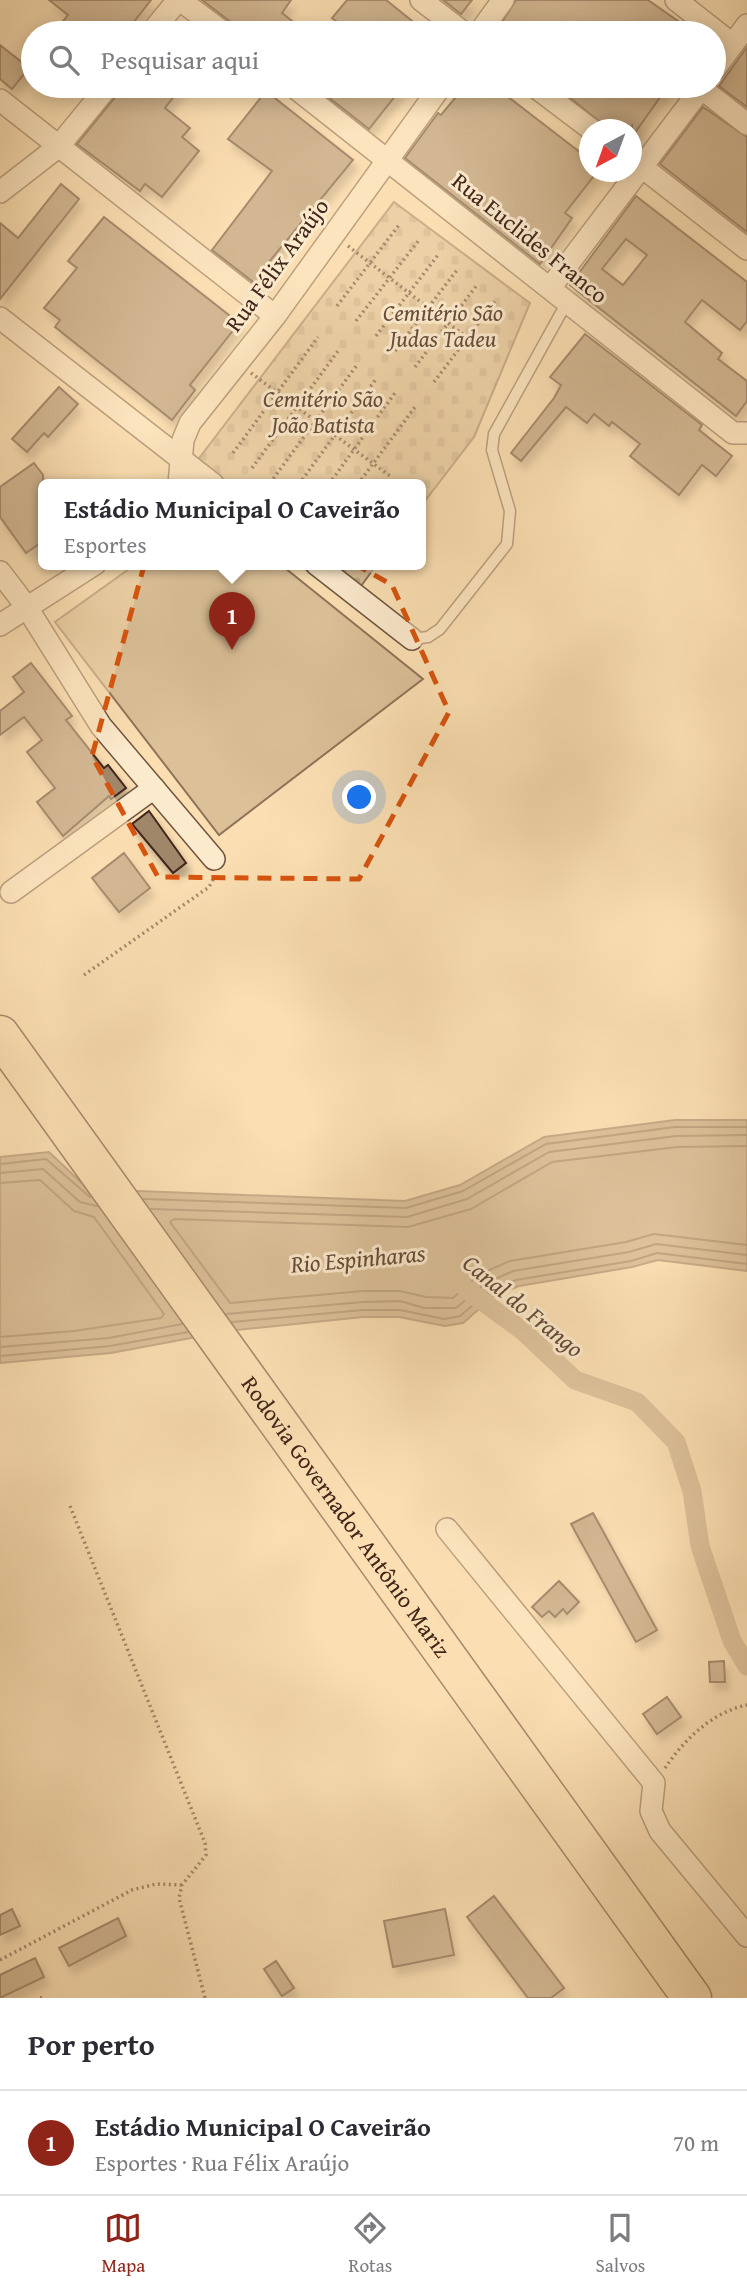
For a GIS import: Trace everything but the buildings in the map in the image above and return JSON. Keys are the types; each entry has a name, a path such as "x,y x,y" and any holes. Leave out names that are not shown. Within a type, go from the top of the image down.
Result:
{"highway":[{"name":"Rodovia Governador Antônio Mariz","path":"0,1035 692,1998"}],"street":[{"path":"161,21 179,0 208,21"},
{"path":"421,0 448,21"},
{"path":"488,21 503,0"},
{"path":"676,0 703,21"},
{"path":"726,53 747,25"},
{"path":"726,39 732,44"},
{"path":"0,192 58,147 98,98"},
{"name":"Rua Euclides Franco","path":"309,98 740,433"},
{"name":"Rua Félix Araújo","path":"179,479 180,458 190,423 275,316 432,98"},
{"path":"550,98 579,120"},
{"path":"642,157 692,98"},
{"path":"722,98 747,124"},
{"path":"0,100 275,316"},
{"path":"642,167 747,250"},
{"path":"550,288 624,182"},
{"path":"0,318 207,479"},
{"path":"0,625 85,570"},
{"path":"324,570 412,639"},
{"path":"0,572 26,606 101,726 214,859"},
{"path":"12,892 154,788"},
{"path":"447,1529 654,1783 651,1811 660,1831 747,1936"}],"lane":[{"path":"412,639 428,637 440,629 507,544 510,511 492,450 494,434 568,302"}],"path":[{"path":"337,306 399,225"},
{"path":"333,233 474,343"},
{"path":"356,321 419,240"},
{"path":"376,336 438,255"},
{"path":"395,351 457,270"},
{"path":"415,367 477,285"},
{"path":"434,382 496,300"},
{"path":"233,453 318,337"},
{"path":"252,468 338,351"},
{"path":"238,363 390,476"},
{"path":"273,479 357,365"},
{"path":"303,479 376,379"},
{"path":"333,479 395,393"},
{"path":"362,479 415,407"},
{"path":"84,975 209,887 216,870 214,859"},
{"path":"70,1506 205,1843 206,1854 182,1885 179,1898 205,1998"},
{"path":"654,1783 677,1750 695,1732 712,1720 747,1705"},
{"path":"0,1960 132,1890 156,1884 182,1885"}],"highlighted area":[{"path":"254,507 392,585 449,712 359,879 158,877 92,756 148,551"}],"green space":[{"path":"394,202 530,303 474,437 426,499 426,479 220,479 197,461"},
{"path":"128,570 287,570 423,679 219,835 55,622"},
{"path":"341,570 373,570 361,586"}],"water":[{"name":"Rio Espinharas","path":"675,1120 747,1120 747,1271 658,1260 632,1267 519,1286 494,1296 463,1323 445,1326 399,1317 363,1317 217,1332 113,1190 405,1201 460,1185 544,1137"},
{"path":"49,1152 89,1190 212,1334 111,1353 0,1363 0,1157"}],"waterway":[{"name":"Canal do Frango","path":"467,1290 523,1331 575,1380 637,1402 676,1442 692,1491 700,1546 732,1641 747,1666"}],"place":[{"name":"Estádio Municipal O Caveirão","path":"232,650"}],"park label":[{"name":"Cemitério São Judas Tadeu","path":"443,326"},
{"name":"Cemitério São João Batista","path":"323,412"}]}
